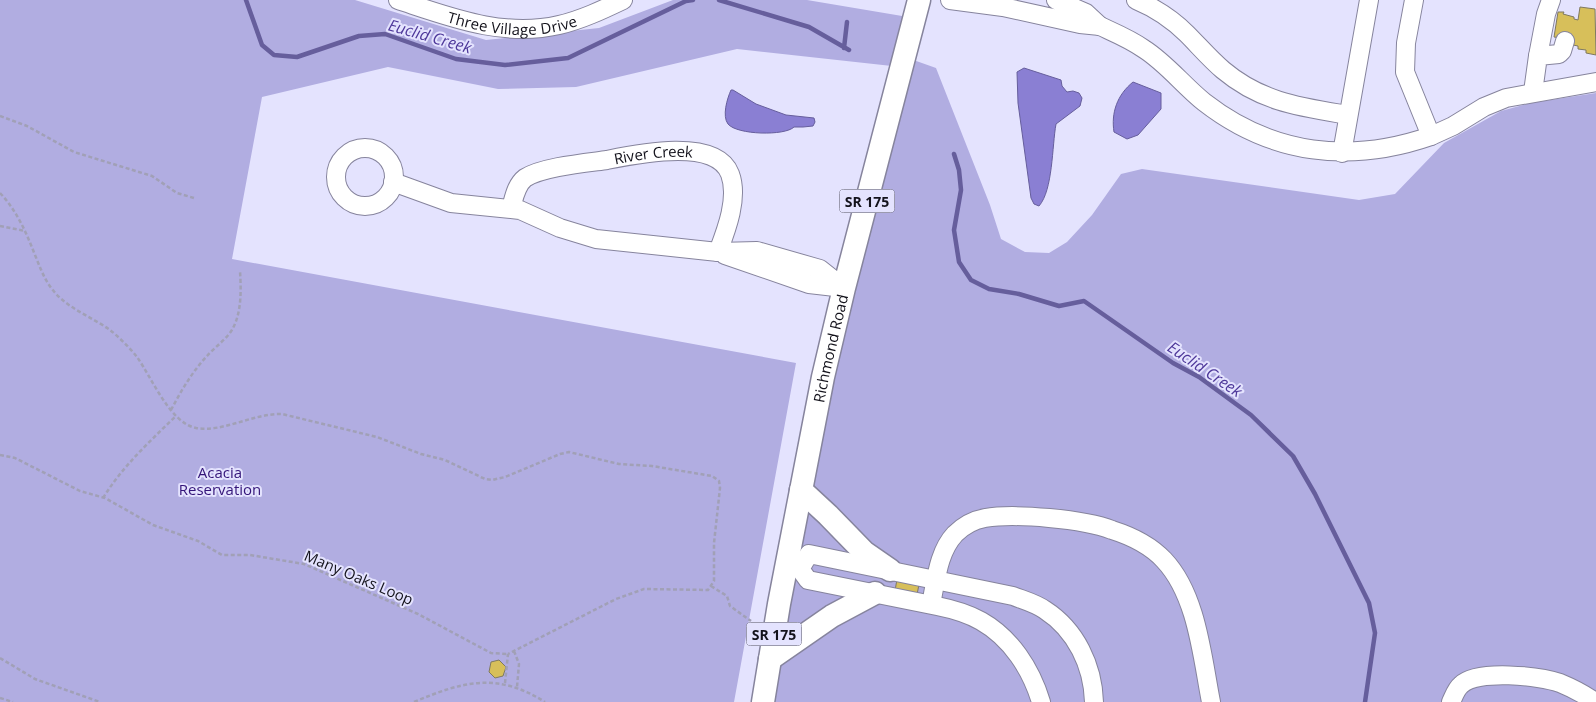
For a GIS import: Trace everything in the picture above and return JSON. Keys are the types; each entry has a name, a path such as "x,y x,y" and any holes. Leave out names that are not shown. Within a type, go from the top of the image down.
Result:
{"main road":[{"name":"Richmond Road","path":"763,702 823,378 844,288 919,0"},
{"path":"801,490 864,552 890,570"},
{"path":"770,659 832,616 875,593"}],"street":[{"name":"Three Village Drive","path":"398,0 447,16 495,28 529,29 578,20 623,0"},
{"path":"950,0 1003,7 1080,24 1100,26 1144,49 1204,101 1236,124 1265,138 1319,151 1361,152 1393,147 1431,136 1453,126 1493,103 1517,95 1596,82"},
{"path":"1136,0 1174,22 1219,67 1249,89 1287,104 1348,115"},
{"path":"1342,153 1369,0"},
{"path":"1414,0 1406,42 1405,72 1431,136"},
{"path":"1533,92 1546,14 1551,0"},
{"path":"1059,1 1086,13 1100,26"},
{"path":"1538,56 1559,54 1565,41"},
{"name":"River Creek","path":"511,208 517,187 525,178 545,170 682,150 703,153 719,160 730,174 733,193 728,226 718,252"},
{"path":"393,182 451,203 520,210 560,228 596,239 718,252 757,251 820,268 844,288"},
{"path":"931,604 946,544 956,533 971,523 983,518 1034,517 1110,529 1149,546 1165,561 1179,581 1192,612 1211,702"},
{"path":"1041,702 1025,664 997,633 980,621 966,614 931,604 808,580 800,569 809,554 1013,596 1032,603 1053,616 1069,631 1079,646 1091,675 1094,702"},
{"path":"1451,702 1461,684 1488,675 1543,678 1562,684 1594,702"}],"path":[{"path":"0,116 27,126 74,152 152,176 176,193 194,198"},
{"path":"0,193 12,206 52,291 65,302 111,331 136,356 171,410 186,424 196,428 210,428 270,414 282,414 377,437 420,454 445,460 484,479 492,480 505,477 569,452 619,464 652,466 712,476 719,481 720,488 714,543 714,580 708,590 644,589 616,599 508,654 505,683"},
{"path":"0,226 25,231"},
{"path":"171,410 192,374 233,328 241,292 240,271"},
{"path":"104,498 113,482 176,416"},
{"name":"Many Oaks Loop","path":"0,456 15,458 80,491 104,498 153,525 198,542 222,554 250,555 304,564 418,614 491,653 508,654"},
{"path":"711,586 727,596 730,606 751,622"},
{"path":"514,651 519,664 517,687"},
{"path":"0,658 35,679 100,702"},
{"path":"414,702 455,686 487,682 505,683 517,687 545,702"},
{"path":"0,698 12,702"}],"green space":[{"name":"Acacia Reservation","path":"0,0 355,0 486,40 599,28 673,0 807,0 914,18 905,57 936,68 990,205 1001,239 1025,252 1049,253 1067,242 1092,215 1121,174 1142,169 1359,200 1395,194 1444,143 1501,111 1531,103 1596,93 1596,702 763,702 901,67 737,49 576,87 498,89 388,67 262,97 232,259 796,363 734,702 0,702"}],"shaded area":[{"path":"1024,68 1061,80 1062,86 1067,92 1079,93 1082,98 1080,106 1056,124 1047,190 1039,206 1034,204 1031,198 1018,103 1017,72"},
{"path":"1133,82 1161,93 1161,109 1138,135 1127,139 1114,132 1113,118 1119,99"},
{"path":"731,90 756,104 786,115 814,118 815,122 813,126 794,127 789,130 772,133 750,132 733,128 728,124 725,117"}],"building":[{"path":"1580,7 1595,9 1596,55 1586,53 1586,50 1578,49 1578,46 1573,45 1574,40 1554,37 1558,12 1564,12 1563,14 1578,20"},
{"path":"897,579 919,584 917,595 895,591"},
{"path":"499,660 506,667 503,676 495,678 489,672 491,662"}],"waterway":[{"name":"Euclid Creek","path":"246,0 262,45 274,55 297,57 359,36 385,34 456,59 505,65 568,58 686,1 693,0"},
{"name":"Euclid Creek","path":"719,0 809,27 849,50"},
{"path":"844,48 847,22"},
{"name":"Euclid Creek","path":"954,154 959,170 961,190 954,230 959,262 971,280 989,289 1019,294 1059,306 1084,301 1173,363 1199,377 1251,415 1293,456 1315,494 1369,603 1375,633 1365,702"}]}
